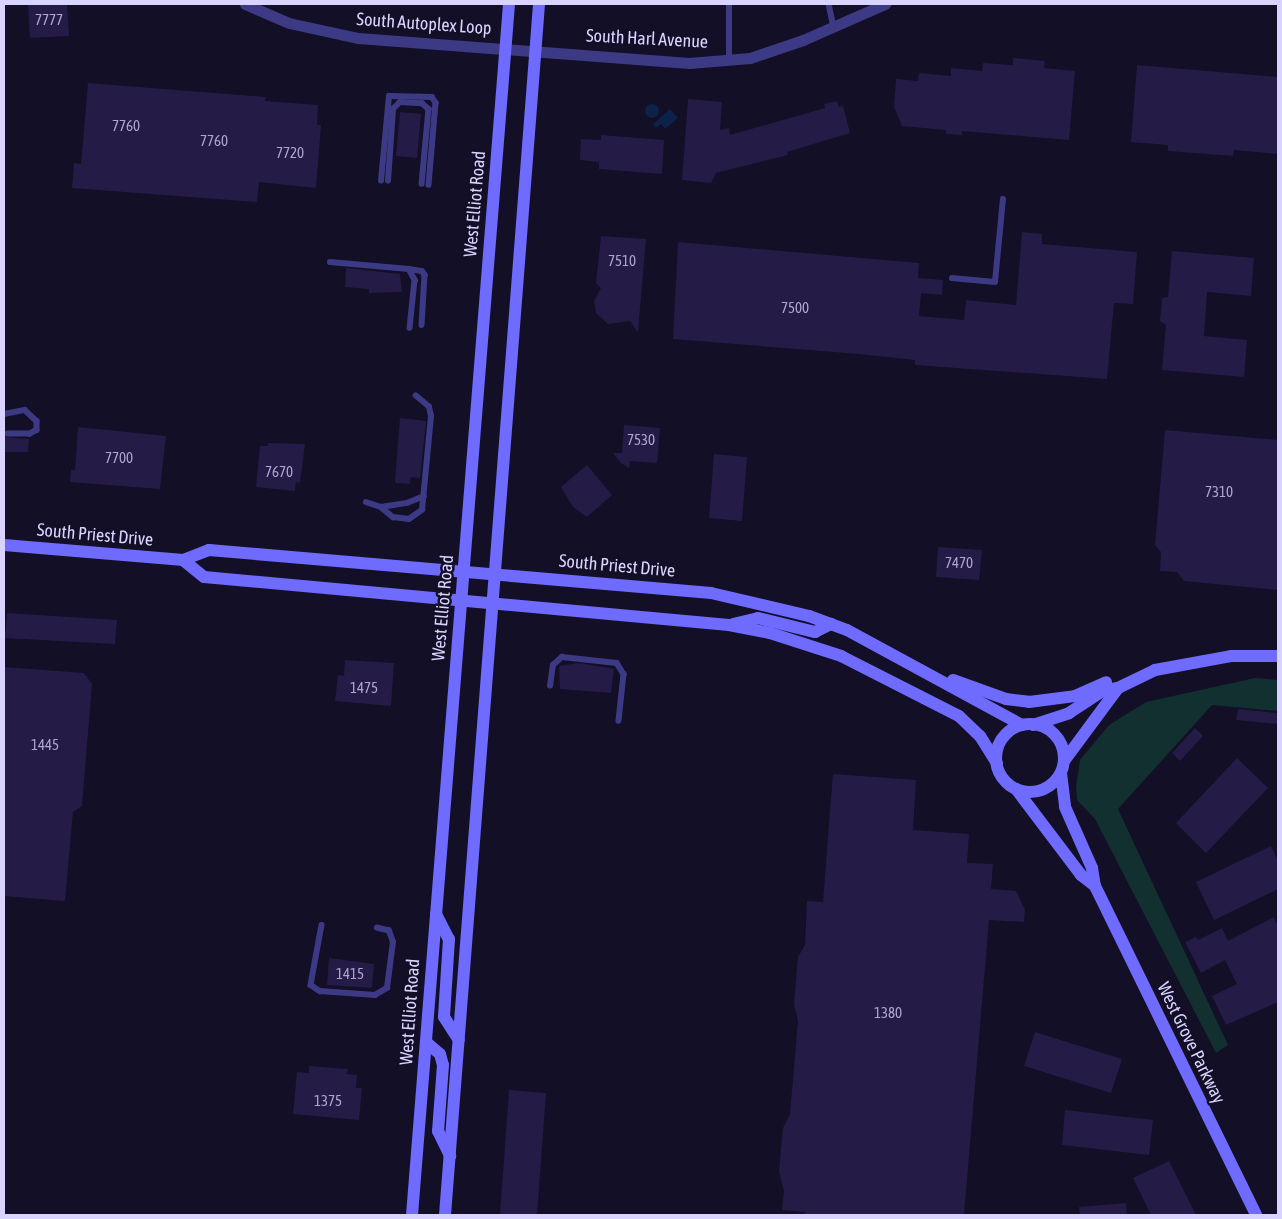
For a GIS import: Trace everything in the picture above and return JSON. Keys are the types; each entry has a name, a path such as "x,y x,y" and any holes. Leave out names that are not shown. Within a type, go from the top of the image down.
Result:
{"main road":[{"name":"West Elliot Road","path":"412,1215 463,572 511,48 509,4"},
{"path":"445,1215 497,574 539,4"},
{"name":"South Priest Drive","path":"4,545 183,560 209,550 711,593 831,624 1028,725"},
{"path":"183,560 204,577 729,625 791,638 841,656 959,716 980,736 996,763 1000,774 1016,789 1026,792 1046,788 1118,688"},
{"path":"729,625 758,618 815,632 831,624"},
{"path":"920,668 1006,699 1029,702 1069,697 1101,683 1202,660 1231,656 1278,656"},
{"path":"996,763 1000,744 1005,736 1028,725 1069,713 1104,690 1118,688 1138,676"},
{"path":"1028,725 1052,733 1063,750 1062,767"},
{"name":"West Grove Parkway","path":"1062,767 1065,807 1092,868 1095,886 1256,1215"},
{"name":"West Grove Parkway","path":"1016,789 1081,875 1095,886"},
{"path":"436,914 449,940 444,1017 459,1040"},
{"path":"426,1042 440,1054 443,1065 438,1131 450,1156"}],"street":[{"name":"South Autoplex Loop","path":"245,4 274,18 338,35 511,48"},
{"name":"South Harl Avenue","path":"511,48 689,62 750,58 834,28 885,4"}],"lane":[{"path":"729,4 729,59"},
{"path":"828,4 834,28"},
{"path":"422,184 428,110 422,103 400,102 393,109 384,181 389,96 432,97 436,104 429,185"},
{"path":"952,278 995,282 1004,199"},
{"path":"330,262 422,271 425,275 422,325"},
{"path":"409,269 414,280 410,328"},
{"path":"366,502 381,507 393,517 409,519 422,510 431,416 429,407 416,396"},
{"path":"4,414 25,410 37,421 36,430 30,434 8,434"},
{"path":"381,507 407,504 424,496"},
{"path":"550,686 554,666 562,657 617,663 624,674 619,721"},
{"path":"322,925 311,985 320,991 375,995 387,988 393,942 389,932 377,928"}],"green space":[{"path":"1255,678 1278,680 1278,711 1212,705 1118,809 1228,1045 1216,1053 1095,819 1077,800 1076,787 1080,760 1109,725 1146,702"}],"water":[{"path":"652,104 657,106 659,111 657,116 652,118 647,116 645,111 647,106"},
{"path":"670,109 678,118 665,129 661,124 656,128 653,124"}],"building":[{"path":"28,4 67,4 69,36 30,38"},
{"path":"1013,58 1045,61 1044,68 1075,71 1069,140 962,131 962,135 946,134 946,130 902,126 894,107 896,79 918,81 919,73 951,76 951,68 982,71 983,63 1013,65"},
{"path":"1137,65 1278,77 1278,154 1234,150 1233,156 1168,151 1168,145 1131,142"},
{"path":"88,83 266,97 265,101 318,105 317,125 321,125 316,188 259,182 257,202 72,188 74,163 81,164"},
{"path":"688,99 722,102 720,130 729,128 730,135 825,108 824,104 837,101 839,107 843,106 850,133 787,152 788,155 716,173 711,183 682,180"},
{"path":"400,112 421,114 417,158 396,156"},
{"path":"601,135 664,140 662,174 599,169 599,162 580,160 581,139 601,140"},
{"path":"1022,232 1042,234 1042,244 1137,252 1133,304 1114,303 1107,379 915,365 915,360 673,339 678,242 919,263 918,278 943,280 942,295 921,293 919,316 964,320 966,300 1016,305"},
{"path":"601,236 646,239 638,332 630,321 608,324 596,313 594,301 601,288 596,283"},
{"path":"1172,251 1254,258 1251,296 1207,292 1204,336 1247,340 1244,377 1162,370 1166,325 1160,321 1162,298 1168,297"},
{"path":"346,268 400,274 402,292 369,293 369,289 345,287"},
{"path":"400,418 426,421 420,478 411,477 410,484 395,483"},
{"path":"624,425 660,428 657,463 630,461 629,468 621,463 613,453 622,453"},
{"path":"78,427 166,436 160,489 70,482 71,470 75,470"},
{"path":"1165,430 1278,440 1278,590 1184,581 1177,572 1160,571 1161,552 1155,545"},
{"path":"4,437 29,439 28,452 4,452"},
{"path":"268,443 305,444 300,483 296,482 295,491 256,487 260,446 268,446"},
{"path":"714,454 747,457 742,521 709,518"},
{"path":"587,465 612,495 587,517 573,507 561,487"},
{"path":"938,547 982,550 979,580 936,577"},
{"path":"7,613 117,620 115,644 5,638"},
{"path":"345,660 394,663 391,706 335,701 338,675 344,676"},
{"path":"578,663 614,669 611,693 560,689 559,666"},
{"path":"4,667 84,673 92,684 82,806 73,812 65,901 4,896"},
{"path":"1238,709 1278,713 1278,724 1236,720"},
{"path":"1195,728 1203,736 1180,761 1172,753"},
{"path":"1237,758 1268,788 1206,853 1176,823"},
{"path":"833,774 916,780 913,830 969,834 967,863 993,864 991,889 1016,891 1025,910 1024,922 989,920 964,1215 804,1215 805,1212 782,1210 784,1191 779,1171 783,1128 790,1114 798,1021 794,1004 798,957 805,945 807,901 823,902"},
{"path":"1271,846 1278,861 1278,889 1214,920 1196,882"},
{"path":"1274,917 1278,926 1278,1002 1226,1025 1212,996 1237,984 1225,960 1201,973 1185,942 1196,937 1198,940 1222,928 1228,941"},
{"path":"329,958 374,964 372,988 327,985"},
{"path":"1035,1032 1122,1059 1111,1093 1024,1066"},
{"path":"309,1066 348,1069 347,1074 357,1075 356,1088 362,1088 359,1120 293,1114 297,1072 309,1073"},
{"path":"509,1090 546,1093 537,1215 500,1215"},
{"path":"1065,1110 1153,1120 1149,1155 1062,1145"},
{"path":"1169,1161 1196,1215 1151,1215 1133,1178"},
{"path":"1126,1203 1127,1215 1080,1215 1079,1207"}]}
